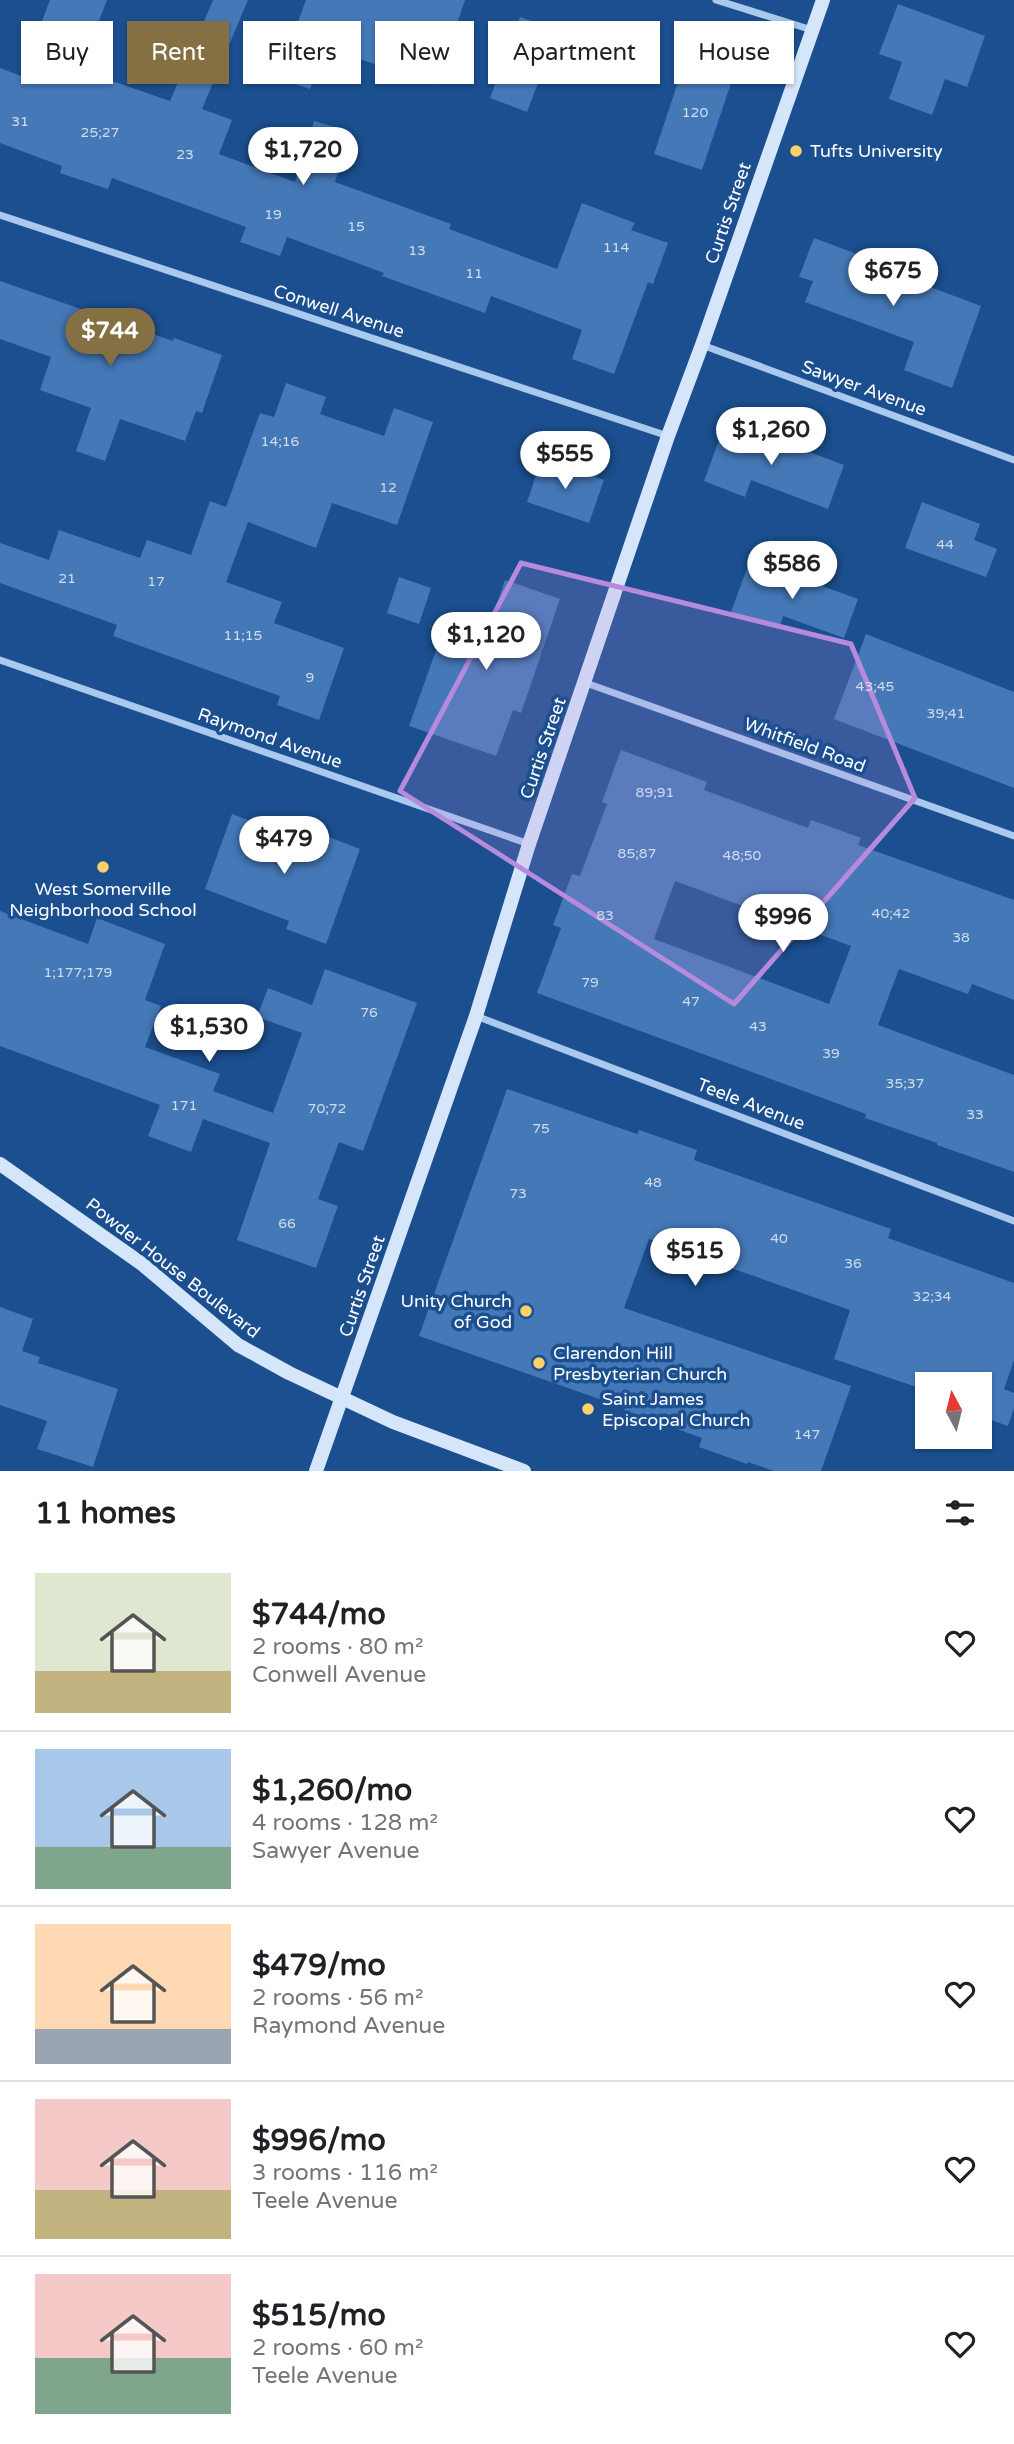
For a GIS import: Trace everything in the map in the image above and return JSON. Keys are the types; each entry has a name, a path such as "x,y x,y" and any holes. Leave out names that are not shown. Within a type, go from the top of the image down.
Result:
{"street":[{"path":"716,0 813,30"},
{"name":"Curtis Street","path":"316,1471 475,1016 529,844 668,436 823,0"},
{"name":"Conwell Avenue","path":"0,215 668,436"},
{"name":"Sawyer Avenue","path":"702,345 1014,460"},
{"name":"Raymond Avenue","path":"0,660 529,844"},
{"name":"Whitfield Road","path":"586,683 1014,836"},
{"name":"Teele Avenue","path":"475,1016 1014,1222"},
{"name":"Powder House Boulevard","path":"0,1164 142,1264 238,1345 289,1373 393,1422 524,1471"}],"highlighted area":[{"path":"521,563 851,644 915,798 734,1004 400,791"}],"building":[{"path":"50,0 107,0 99,21 42,21"},
{"path":"213,0 248,0 229,45 229,21 204,21"},
{"path":"306,0 465,0 458,21 375,21 375,64 361,59 361,21 298,21"},
{"path":"898,4 985,36 967,87 945,79 932,115 889,99 902,62 879,54"},
{"path":"0,68 21,76 21,84 113,84 113,81 170,101 177,84 213,84 202,109 232,120 219,154 295,182 314,121 351,132 335,182 451,224 449,229 557,269 582,203 635,223 631,230 668,243 653,284 648,282 614,374 572,359 582,330 491,296 485,313 382,276 384,273 287,237 280,256 240,242 246,227 112,178 108,189 60,173 62,166 0,143"},
{"path":"295,84 312,84 310,89"},
{"path":"495,84 538,84 527,112 490,98"},
{"path":"677,84 731,84 702,170 654,154"},
{"path":"814,238 884,264 882,269 981,306 952,388 904,370 914,342 805,302 813,281 799,277"},
{"path":"0,281 173,341 174,338 222,355 202,413 196,411 185,441 120,419 105,461 76,451 91,408 40,390 51,357 0,339"},
{"path":"286,383 326,397 320,414 384,436 394,408 433,422 397,525 332,503 316,548 248,522 226,582 282,602 274,623 344,648 319,720 277,705 280,696 113,636 117,625 0,583 0,543 49,560 59,530 140,558 147,540 191,555 210,501 226,507 260,413 274,417"},
{"path":"726,421 844,465 828,509 751,480 745,497 704,481"},
{"path":"542,458 604,480 589,523 527,502"},
{"path":"922,502 980,524 974,540 997,549 986,577 905,548"},
{"path":"750,560 858,599 844,638 783,616 779,629 731,612"},
{"path":"399,577 431,588 419,624 387,613"},
{"path":"505,580 560,599 521,713 513,710 496,756 409,726 444,628 484,642"},
{"path":"866,634 1014,692 1014,788 834,719"},
{"path":"621,750 707,782 704,790 808,828 811,820 861,838 858,845 1014,900 1014,1000 972,984 968,994 899,969 878,1025 1014,1075 1014,1172 865,1118 866,1114 537,993 561,928 553,925 572,874 580,876 607,804 602,802","holes":["675,881 851,946 829,1004 654,939"]},
{"path":"232,814 317,846 321,834 360,849 326,944 286,929 289,921 205,889"},
{"path":"0,911 88,944 97,918 165,944 145,1000 161,1006 145,1047 220,1074 213,1091 273,1113 302,1033 257,1017 268,988 312,1005 325,969 417,1003 363,1151 339,1142 318,1199 338,1206 316,1268 237,1240 270,1143 203,1119 191,1152 148,1136 160,1105 0,1046"},
{"path":"507,1089 637,1134 639,1130 697,1150 694,1160 891,1229 888,1238 1014,1283 1014,1360 1004,1389 1014,1393 1014,1408 1008,1426 992,1420 992,1372 915,1372 915,1387 834,1359 850,1310 649,1239 624,1308 851,1386 821,1471 774,1471 748,1462 747,1464 699,1447 702,1438 624,1410 625,1408 419,1336"},
{"path":"0,1307 33,1319 22,1351 40,1357 38,1363 118,1389 93,1467 37,1449 47,1421 0,1405"}],"place":[{"name":"Tufts University","path":"796,151"},
{"name":"West Somerville Neighborhood School","path":"103,867"},
{"name":"Unity Church of God","path":"526,1311"},
{"name":"Clarendon Hill Presbyterian Church","path":"539,1363"},
{"name":"Saint James Episcopal Church","path":"588,1409"}]}
